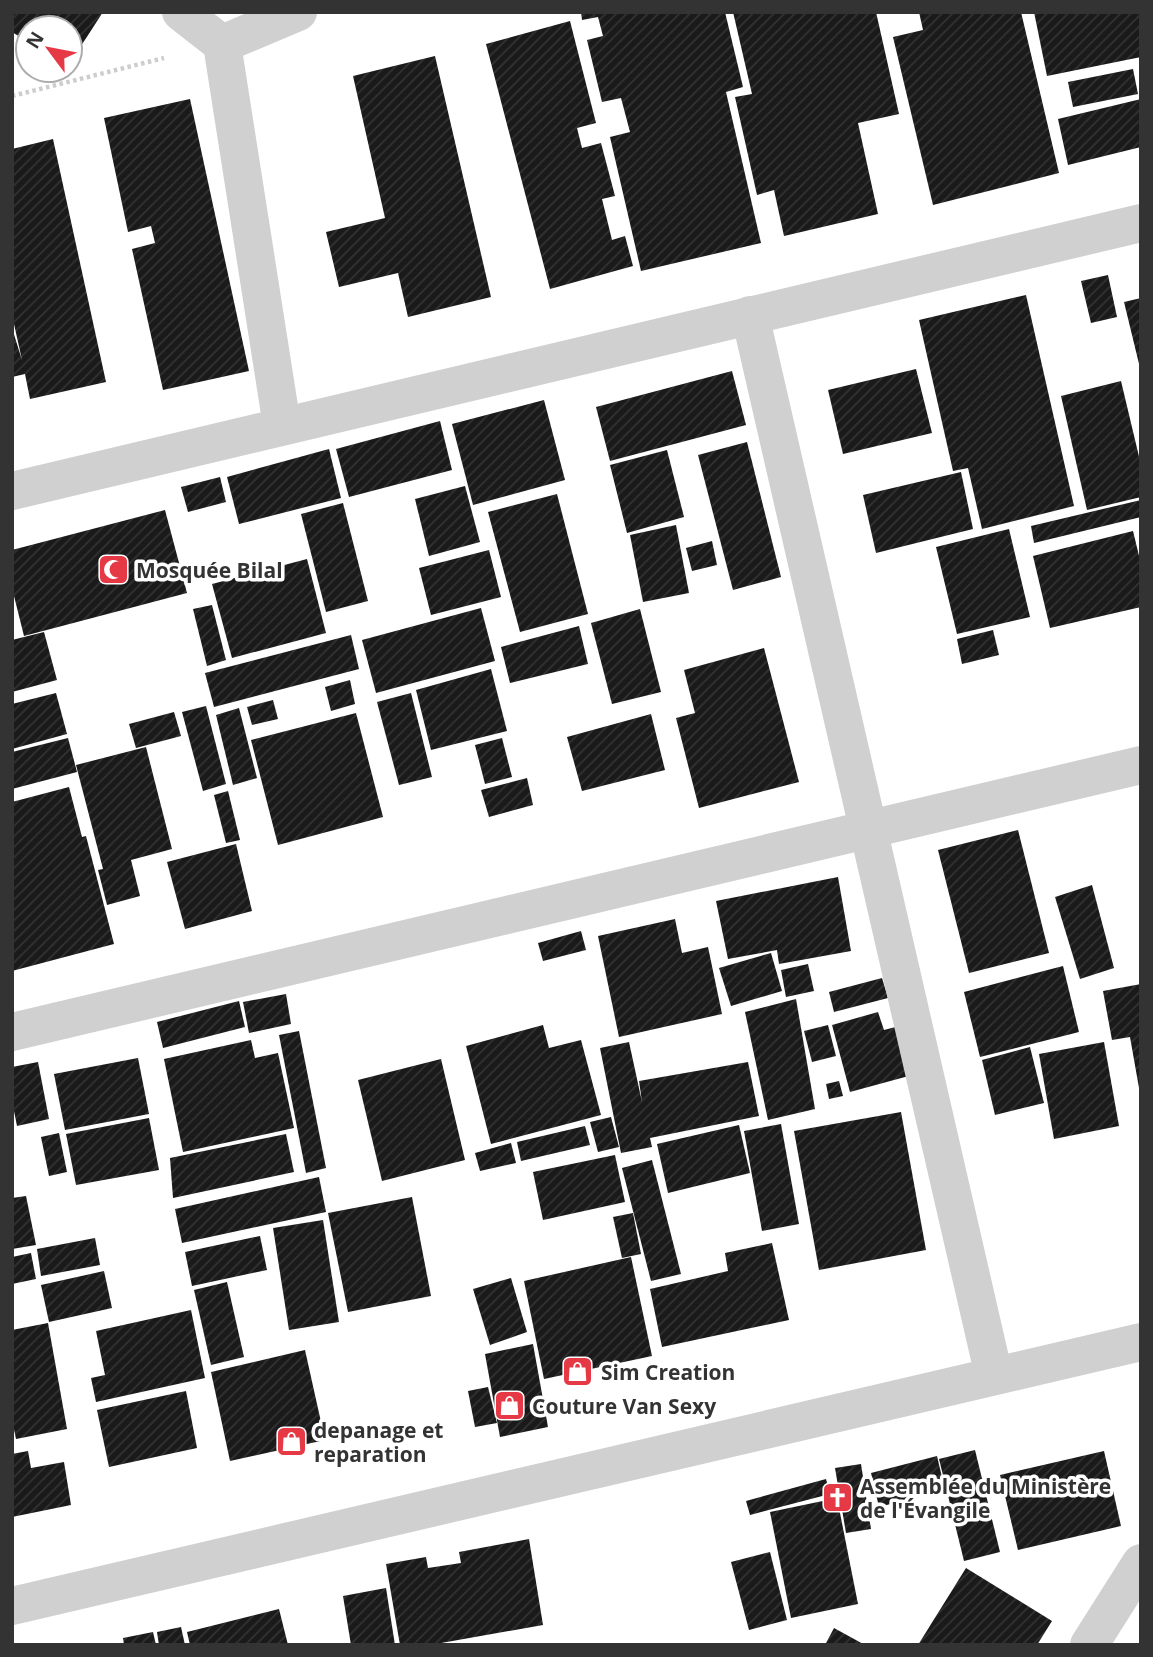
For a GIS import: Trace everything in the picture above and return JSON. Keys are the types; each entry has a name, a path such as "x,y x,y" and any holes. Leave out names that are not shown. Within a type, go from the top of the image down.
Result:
{"street":[{"path":"181,12 222,44 282,426"},
{"path":"222,44 298,12"},
{"path":"12,491 1141,223"},
{"path":"750,315 994,1376"},
{"path":"12,1032 1141,765"},
{"path":"12,1606 1141,1342"},
{"path":"1089,1645 1141,1563"}],"path":[{"path":"12,96 222,44"}],"building":[{"path":"12,12 103,12 84,41 84,14 14,14 14,33"},
{"path":"581,12 725,12 743,87 726,92 761,243 641,271 610,137 630,132 621,98 602,102 587,40 603,36 598,17 582,20"},
{"path":"733,12 876,12 899,114 858,123 878,214 784,236 774,190 757,195 735,97 752,94"},
{"path":"919,12 1021,12 1059,173 933,205 893,37 923,30"},
{"path":"1034,12 1141,12 1141,57 1047,76"},
{"path":"570,21 596,123 577,128 582,148 601,143 615,196 602,199 612,240 625,236 633,266 550,289 486,44"},
{"path":"435,56 491,297 408,317 398,273 339,287 326,232 385,218 353,76"},
{"path":"1133,69 1138,94 1073,107 1068,82"},
{"path":"190,99 249,371 163,390 132,249 155,243 151,226 128,232 104,118"},
{"path":"1141,99 1141,147 1068,165 1058,119"},
{"path":"53,139 106,382 30,399 25,374 12,377 12,328 22,360 12,315 12,149"},
{"path":"1108,275 1117,317 1091,323 1081,281"},
{"path":"1026,295 1074,506 982,529 968,468 953,471 919,320"},
{"path":"1141,298 1141,368 1140,368 1124,302"},
{"path":"916,369 932,433 843,454 828,390"},
{"path":"732,371 746,425 610,461 596,407"},
{"path":"1121,381 1141,465 1141,497 1087,510 1061,396"},
{"path":"544,400 565,480 473,505 452,424"},
{"path":"440,421 452,470 349,497 336,449"},
{"path":"747,442 781,577 733,590 698,455"},
{"path":"329,449 341,498 239,524 227,477"},
{"path":"667,450 684,517 627,533 610,465"},
{"path":"961,472 973,529 876,553 863,495"},
{"path":"220,477 226,502 188,512 181,487"},
{"path":"465,486 480,542 429,556 415,499"},
{"path":"557,494 588,614 520,632 488,512"},
{"path":"1141,500 1141,517 1034,543 1031,526"},
{"path":"343,503 368,601 326,612 301,514"},
{"path":"165,510 187,593 24,636 12,588 12,550"},
{"path":"676,525 689,593 643,602 630,535"},
{"path":"1009,529 1030,617 957,634 936,547"},
{"path":"1133,531 1141,564 1141,607 1050,628 1033,556"},
{"path":"712,541 717,565 692,571 686,548"},
{"path":"489,550 501,597 431,615 419,568"},
{"path":"307,559 326,633 232,658 212,584"},
{"path":"212,605 226,660 207,666 193,609"},
{"path":"481,608 495,661 376,693 362,640"},
{"path":"640,609 661,692 612,704 591,623"},
{"path":"579,626 588,664 510,683 501,647"},
{"path":"993,630 999,655 962,664 957,639"},
{"path":"44,632 57,680 12,692 12,640"},
{"path":"351,635 359,669 214,707 205,673"},
{"path":"764,648 799,782 699,808 676,718 695,713 684,670"},
{"path":"491,669 507,731 431,750 416,690"},
{"path":"350,680 355,704 331,711 325,687"},
{"path":"56,693 67,734 12,749 12,704"},
{"path":"411,693 432,777 399,785 377,702"},
{"path":"273,700 278,719 252,725 247,707"},
{"path":"206,706 226,784 203,791 182,712"},
{"path":"239,708 257,778 233,785 216,715"},
{"path":"174,712 181,736 136,748 129,724"},
{"path":"356,713 383,817 278,845 251,740"},
{"path":"651,714 665,770 582,791 567,737"},
{"path":"68,738 77,772 12,789 12,752"},
{"path":"502,738 512,777 485,784 475,745"},
{"path":"146,747 172,849 131,860 140,896 107,905 98,870 103,869 76,765"},
{"path":"527,778 533,805 489,817 481,790"},
{"path":"69,787 82,837 86,836 114,944 12,971 12,802"},
{"path":"228,791 240,840 226,843 214,795"},
{"path":"1018,830 1049,953 969,973 938,850"},
{"path":"236,844 252,911 185,929 167,862"},
{"path":"838,877 851,951 779,964 777,950 728,959 716,901"},
{"path":"1092,885 1114,968 1080,979 1055,897"},
{"path":"675,919 682,953 708,947 722,1014 619,1037 598,936"},
{"path":"581,931 586,950 543,961 538,943"},
{"path":"771,953 782,991 731,1006 719,968"},
{"path":"808,964 814,991 786,997 781,970"},
{"path":"1063,966 1079,1032 980,1057 964,992"},
{"path":"882,978 888,998 834,1012 829,992"},
{"path":"1141,984 1139,1088 1130,1037 1112,1040 1103,991"},
{"path":"286,994 291,1024 249,1033 243,1002"},
{"path":"796,999 815,1109 768,1120 745,1012"},
{"path":"239,1001 245,1027 163,1048 157,1022"},
{"path":"878,1012 884,1030 903,1025 916,1074 850,1092 832,1025"},
{"path":"543,1025 549,1048 581,1040 601,1115 491,1144 466,1046"},
{"path":"828,1025 836,1056 812,1062 804,1031"},
{"path":"299,1031 326,1168 306,1173 279,1035"},
{"path":"251,1040 255,1058 278,1053 294,1128 183,1152 164,1059"},
{"path":"629,1042 642,1102 639,1081 748,1062 759,1116 650,1138 652,1147 621,1153 600,1048"},
{"path":"1104,1042 1119,1126 1054,1139 1039,1054"},
{"path":"1030,1047 1044,1103 995,1115 982,1060"},
{"path":"138,1058 149,1114 65,1130 54,1074"},
{"path":"441,1059 465,1160 382,1181 358,1080"},
{"path":"38,1062 49,1119 17,1126 12,1101 12,1067"},
{"path":"839,1081 843,1096 829,1099 826,1084"},
{"path":"901,1112 926,1250 819,1270 794,1131"},
{"path":"611,1117 619,1147 598,1152 590,1122"},
{"path":"149,1118 159,1170 76,1185 66,1134"},
{"path":"781,1124 799,1224 762,1231 744,1131"},
{"path":"739,1125 750,1173 668,1193 657,1144"},
{"path":"585,1126 590,1145 521,1161 517,1142"},
{"path":"59,1133 67,1172 49,1176 41,1137"},
{"path":"286,1134 294,1172 173,1198 170,1158"},
{"path":"511,1143 516,1163 480,1171 475,1153"},
{"path":"615,1155 625,1202 543,1220 533,1172"},
{"path":"652,1160 681,1274 651,1281 622,1168"},
{"path":"319,1177 326,1212 182,1243 175,1209"},
{"path":"26,1196 36,1245 12,1249 12,1198"},
{"path":"412,1197 431,1296 348,1312 328,1213"},
{"path":"633,1213 641,1254 622,1258 613,1217"},
{"path":"323,1220 339,1322 289,1330 273,1228"},
{"path":"260,1236 267,1270 192,1286 185,1252"},
{"path":"95,1238 100,1265 41,1276 37,1249"},
{"path":"772,1243 789,1320 662,1347 650,1289 728,1271 725,1253"},
{"path":"31,1253 36,1279 12,1284 12,1257"},
{"path":"631,1257 652,1356 544,1379 524,1281"},
{"path":"104,1271 112,1308 49,1322 41,1285"},
{"path":"511,1278 527,1332 490,1345 473,1289"},
{"path":"227,1282 244,1357 211,1365 194,1290"},
{"path":"191,1310 205,1378 96,1402 91,1378 105,1375 96,1331"},
{"path":"48,1323 67,1429 16,1439 12,1420 12,1330"},
{"path":"533,1344 548,1427 500,1437 485,1354"},
{"path":"305,1350 325,1440 230,1461 211,1372"},
{"path":"488,1387 497,1423 475,1427 468,1391"},
{"path":"186,1391 197,1448 109,1467 97,1410"},
{"path":"975,1450 1000,1552 964,1561 939,1459"},
{"path":"28,1451 31,1468 64,1462 71,1505 12,1517 12,1454"},
{"path":"1104,1451 1121,1526 1018,1550 1000,1475"},
{"path":"937,1456 945,1490 879,1507 871,1473"},
{"path":"861,1464 871,1529 846,1533 835,1468"},
{"path":"826,1479 830,1494 750,1515 746,1501"},
{"path":"837,1498 858,1604 791,1618 770,1512"},
{"path":"529,1539 543,1625 430,1645 400,1645 386,1564 426,1557 428,1568 461,1563 459,1552"},
{"path":"770,1552 787,1620 749,1630 731,1562"},
{"path":"966,1568 1052,1621 1037,1645 918,1645"},
{"path":"386,1588 395,1645 351,1645 343,1596"},
{"path":"279,1609 288,1645 190,1645 187,1632"},
{"path":"181,1627 185,1645 159,1645 157,1632"},
{"path":"834,1628 865,1645 825,1645"},
{"path":"153,1632 156,1645 124,1645 123,1638"}],"place":[{"name":"Mosquée Bilal","path":"113,570"},
{"name":"Sim Creation","path":"578,1372"},
{"name":"Couture Van Sexy","path":"509,1406"},
{"name":"depanage et reparation","path":"291,1442"},
{"name":"Assemblée du Ministère de l'Évangile","path":"837,1498"}]}
